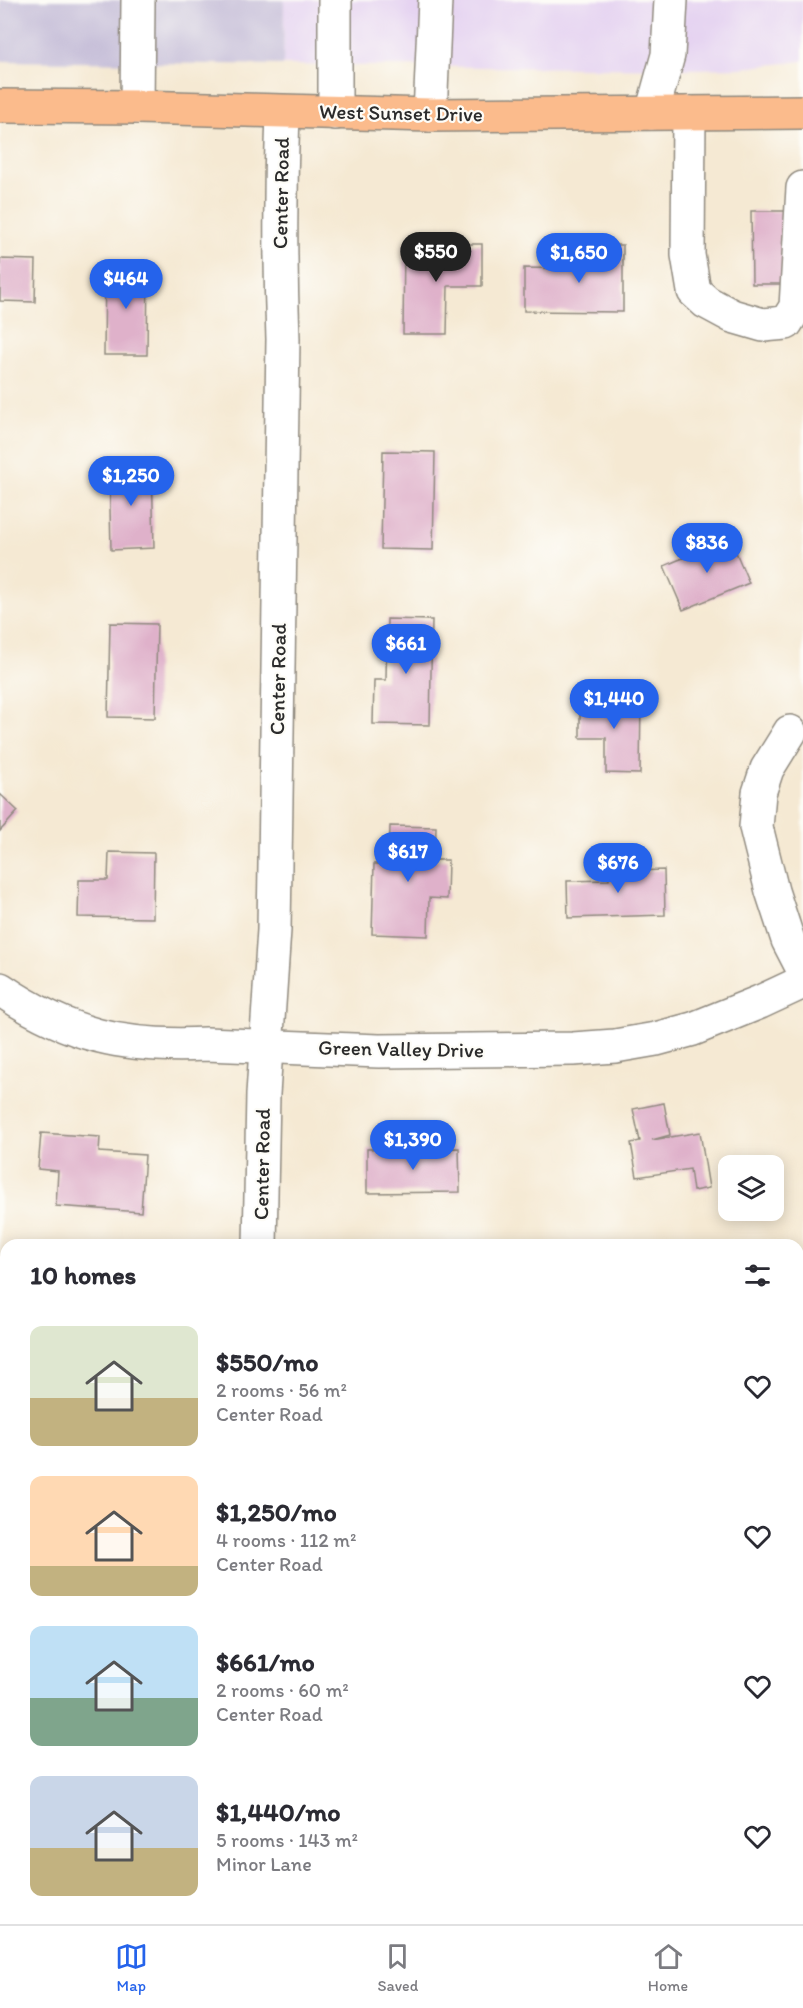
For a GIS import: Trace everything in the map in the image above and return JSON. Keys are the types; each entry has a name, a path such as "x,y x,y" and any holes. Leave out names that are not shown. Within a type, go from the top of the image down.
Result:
{"main road":[{"name":"West Sunset Drive","path":"0,106 137,107 430,115 803,112"}],"street":[{"path":"137,107 138,0"},
{"path":"335,0 335,113"},
{"path":"430,115 435,0"},
{"path":"652,113 668,55 671,0"},
{"name":"Center Road","path":"260,1239 266,1046 274,918 283,339 280,224 282,112"},
{"path":"689,113 688,255 694,291 706,302 732,316 763,325 786,323 796,307 803,188"},
{"path":"789,732 767,769 759,793 756,827 772,891 788,940 803,969"},
{"name":"Green Valley Drive","path":"0,989 53,1020 76,1030 116,1041 180,1046 266,1046 379,1051 573,1049 615,1046 656,1039 693,1029 803,982"}],"shaded area":[{"path":"0,0 284,0 283,65 0,61"},
{"path":"284,0 803,0 803,61 741,68 689,69 283,65"}],"building":[{"path":"751,211 788,211 790,284 752,284"},
{"path":"404,244 482,244 482,286 448,286 447,334 403,334"},
{"path":"581,245 623,245 623,312 524,311 524,268 581,269"},
{"path":"0,259 36,260 35,302 0,301"},
{"path":"105,265 148,265 147,355 104,355"},
{"path":"383,451 435,452 433,550 381,549"},
{"path":"152,464 154,548 111,550 109,465"},
{"path":"730,538 749,583 683,610 664,566"},
{"path":"387,619 432,620 430,725 373,724 374,680 386,680"},
{"path":"110,623 157,624 155,718 108,717"},
{"path":"580,696 641,697 640,774 606,773 606,738 580,738"},
{"path":"0,794 18,811 0,831"},
{"path":"390,826 436,827 435,860 448,860 447,899 429,898 428,936 372,934 374,864 389,864"},
{"path":"109,852 154,853 153,918 78,917 79,880 108,880"},
{"path":"608,862 632,862 633,871 664,870 665,915 568,918 567,881 609,880"},
{"path":"664,1103 670,1135 652,1140 700,1132 709,1188 693,1191 690,1169 637,1177 631,1143 640,1141 633,1109"},
{"path":"41,1133 100,1137 99,1152 145,1155 141,1212 56,1206 58,1171 38,1169"},
{"path":"459,1148 460,1192 367,1193 367,1149"}]}
